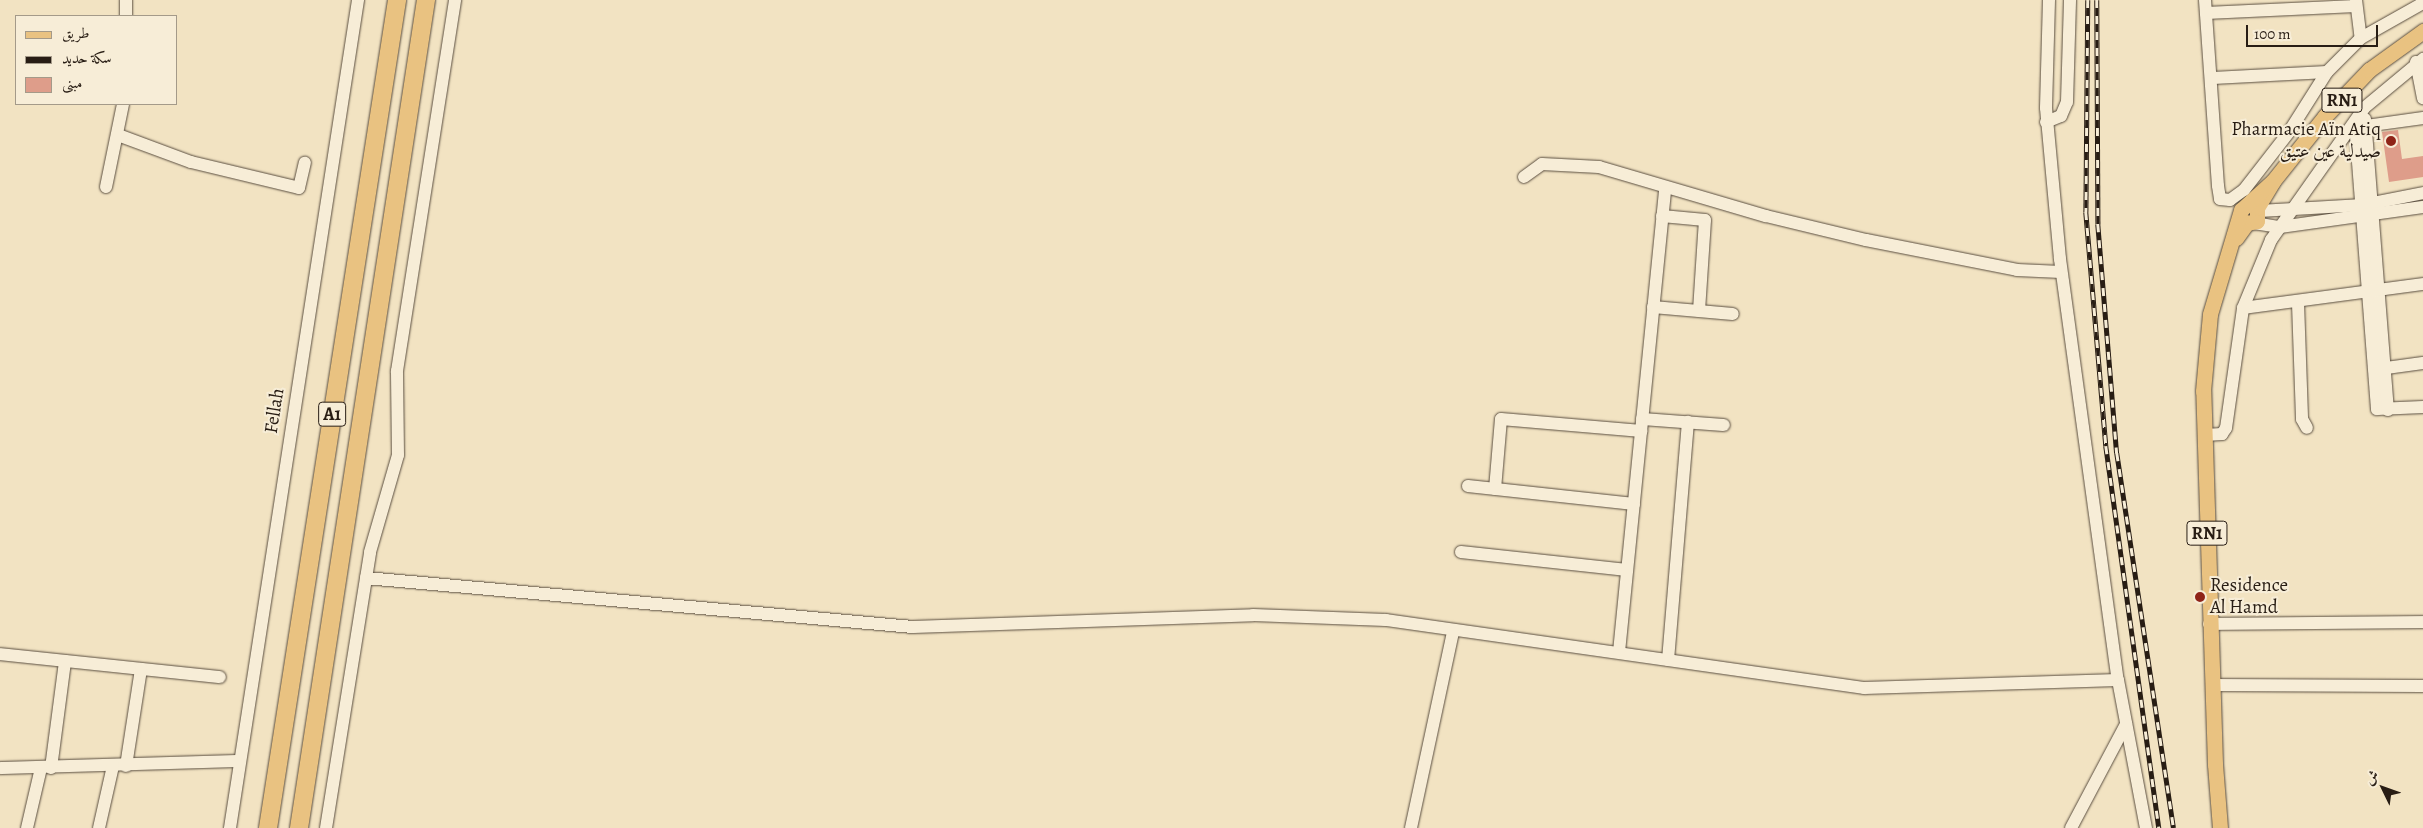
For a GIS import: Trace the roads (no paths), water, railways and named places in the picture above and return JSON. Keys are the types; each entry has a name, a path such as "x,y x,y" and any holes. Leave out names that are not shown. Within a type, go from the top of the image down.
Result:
{"highway":[{"name":"A1","path":"268,828 397,0"},
{"name":"A1","path":"299,828 426,0"}],"main road":[{"name":"RN1","path":"2220,828 2209,624 2203,391 2210,314 2233,241 2249,214 2302,142 2364,75 2423,31"}],"street":[{"path":"126,0 126,15"},
{"name":"Fellah","path":"230,828 358,0"},
{"path":"326,828 374,532 398,455 397,371 455,0"},
{"path":"2049,0 2046,122 2061,272 2118,680 2146,828"},
{"path":"2046,122 2061,116 2067,102 2070,0"},
{"path":"2361,38 2356,3 2206,6 2213,78 2220,199 2227,208 2249,214 2280,227 2368,209 2423,193"},
{"path":"2220,199 2230,200 2244,190 2289,132 2328,72 2361,38 2423,3"},
{"path":"2419,61 2423,98"},
{"path":"2419,61 2364,108 2360,125 2380,369 2388,410 2423,407"},
{"path":"2213,78 2328,72"},
{"path":"106,187 118,135 122,105"},
{"path":"2205,435 2222,434 2226,428 2243,308 2259,263 2280,227 2360,125 2423,118"},
{"path":"118,135 191,162 299,188 305,163"},
{"path":"1524,177 1542,164 1582,166 1766,216 1948,257 2017,270 2061,272"},
{"path":"1619,652 1665,188"},
{"path":"2249,214 2423,207"},
{"path":"1662,216 1706,220 1699,311"},
{"path":"2243,308 2298,303 2423,284"},
{"path":"2298,303 2302,418 2307,428"},
{"path":"1653,307 1732,314"},
{"path":"2380,369 2423,363"},
{"path":"1494,489 1501,419 1641,424 1688,422 1724,425"},
{"path":"1668,660 1688,422"},
{"path":"1468,486 1634,504"},
{"path":"1461,552 1627,570"},
{"path":"366,578 873,626 931,627 1279,615 1386,620 1453,632 1619,652 1864,688 2118,680"},
{"path":"2209,624 2423,622"},
{"path":"1411,828 1453,632"},
{"path":"0,656 220,677"},
{"path":"27,828 46,768 65,661"},
{"path":"99,828 120,766 142,669"},
{"path":"2212,685 2423,686"},
{"path":"2072,828 2126,724"},
{"path":"0,768 120,766 239,761"}],"railway":[{"path":"2088,0 2086,212 2106,446 2159,828"},
{"path":"2097,0 2098,224 2117,453 2174,828"}],"place":[{"name":"Pharmacie Aïn Atiq صيدلية عين عتيق","path":"2391,141"},
{"name":"Residence Al Hamd","path":"2200,597"}]}
